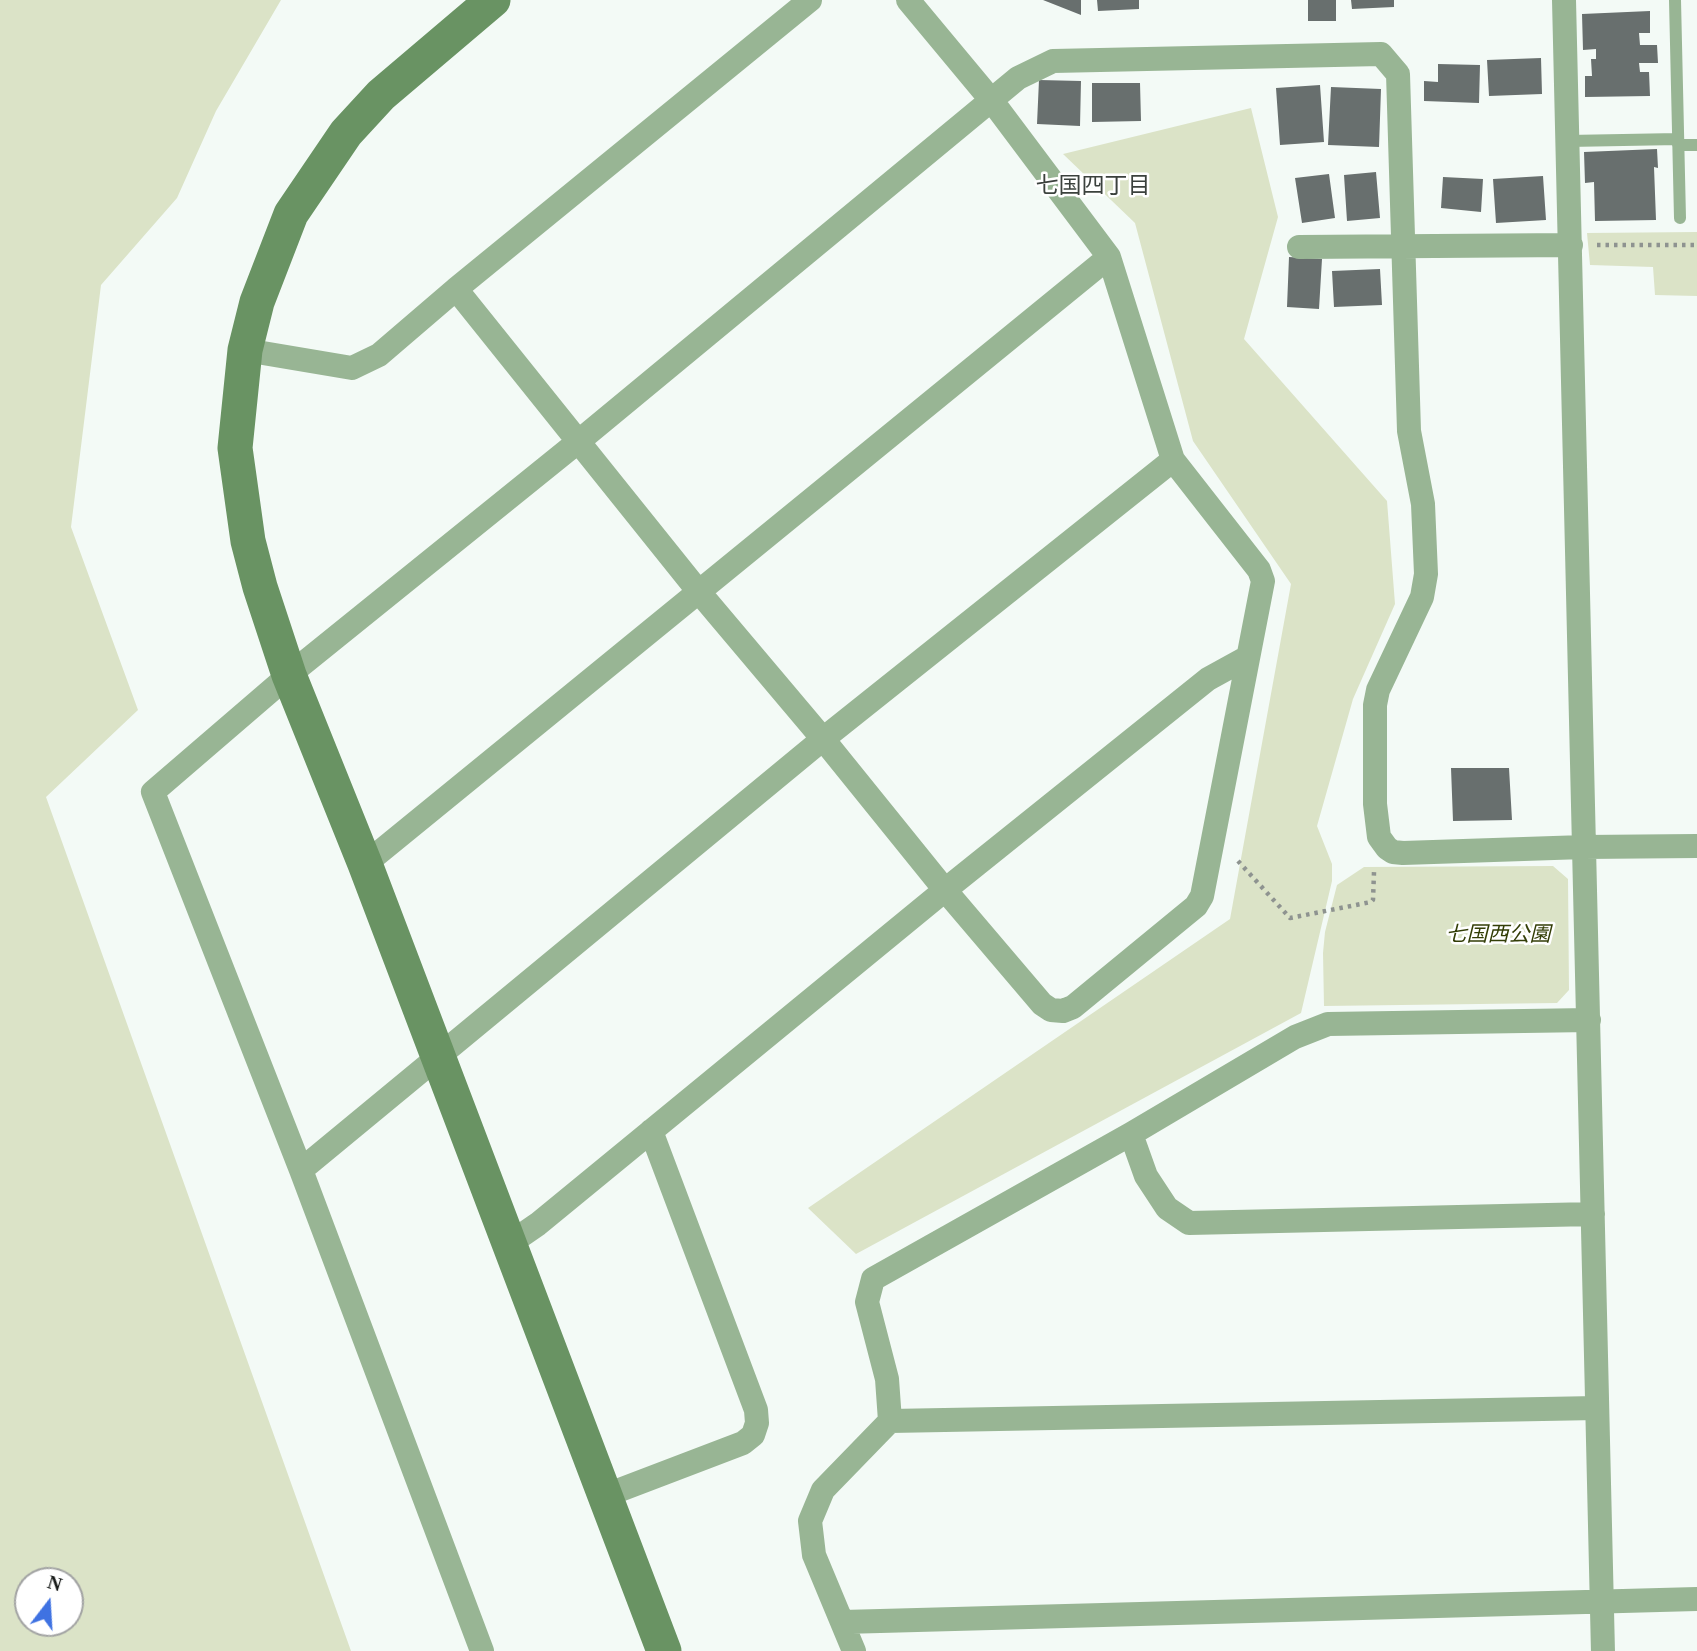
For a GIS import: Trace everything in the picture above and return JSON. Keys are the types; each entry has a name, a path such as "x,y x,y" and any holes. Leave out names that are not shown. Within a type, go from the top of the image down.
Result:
{"street":[{"path":"493,0 381,95 346,133 291,214 257,303 244,350 235,448 248,541 289,675 365,864 664,1651"},
{"path":"244,350 352,368 379,355 810,0"},
{"path":"456,289 699,592 823,739 944,890 1042,1004 1051,1010 1063,1011 1073,1007 1196,906 1202,897 1263,581 1259,570 1174,460 1109,257 992,101 908,0"},
{"path":"1564,0 1603,1651"},
{"path":"482,1651 301,1170 153,792 289,675 579,442 1018,78 1053,61 1381,54 1398,75 1409,431 1423,504 1426,575 1422,597 1378,690 1375,705 1379,837 1393,852 1403,853 1584,846 1697,846"},
{"path":"1299,247 1571,245"},
{"path":"365,864 1109,257"},
{"path":"301,1170 823,739 1174,460"},
{"path":"509,1244 538,1224 944,890 1208,679 1248,657"},
{"path":"890,1421 887,1379 867,1302 873,1279 1131,1135 1295,1037 1328,1024 1589,1020"},
{"path":"604,1496 743,1443 753,1435 757,1423 756,1410 651,1131"},
{"path":"1131,1135 1146,1176 1167,1209 1189,1223 1593,1214"},
{"path":"854,1651 814,1555 810,1521 823,1490 890,1421 1597,1408"},
{"path":"843,1622 1697,1599"}],"lane":[{"path":"1675,0 1680,218"},
{"path":"1568,141 1678,142 1697,145"}],"path":[{"path":"1571,245 1697,245"},
{"path":"1234,856 1290,918 1371,902 1374,862 1387,848"}],"green space":[{"path":"0,0 281,0 216,111 177,198 101,285 71,527 138,710 46,797 351,1651 0,1651"},
{"path":"1251,108 1278,217 1244,339 1387,501 1395,604 1353,699 1317,826 1332,864 1332,881 1301,1013 856,1254 808,1208 1230,919 1291,584 1193,441 1135,223 1063,154"},
{"path":"1697,232 1697,296 1655,295 1653,267 1590,265 1587,233"},
{"name":"七国西公園","path":"1553,866 1568,879 1569,990 1557,1003 1324,1006 1325,932 1337,885 1364,867"}],"building":[{"path":"1043,0 1081,0 1081,15"},
{"path":"1097,0 1139,0 1139,9 1098,11"},
{"path":"1308,0 1336,0 1336,21 1308,21"},
{"path":"1351,0 1394,0 1394,7 1352,9"},
{"path":"1650,11 1650,33 1639,33 1640,45 1657,45 1658,63 1639,63 1640,72 1649,72 1650,96 1585,97 1585,76 1592,76 1591,59 1596,59 1596,49 1583,50 1582,14"},
{"path":"1541,58 1542,94 1489,96 1487,60"},
{"path":"1438,64 1480,65 1479,103 1424,101 1424,81 1438,82"},
{"path":"1039,80 1081,81 1080,126 1037,124"},
{"path":"1092,83 1140,83 1141,121 1092,122"},
{"path":"1320,85 1324,142 1280,145 1276,88"},
{"path":"1331,87 1381,89 1379,147 1328,145"},
{"path":"1657,149 1658,168 1654,167 1656,220 1595,221 1594,182 1585,183 1584,152"},
{"path":"1376,172 1380,218 1347,221 1344,175"},
{"path":"1329,174 1335,218 1302,223 1295,178"},
{"path":"1543,176 1546,220 1496,223 1493,179"},
{"path":"1443,177 1483,179 1481,212 1441,208"},
{"path":"1289,257 1322,259 1319,309 1287,307"},
{"path":"1380,269 1382,305 1334,307 1332,271"},
{"path":"1451,768 1509,768 1512,820 1453,821"}],"district":[{"name":"七国四丁目","path":"1093,187"}]}
